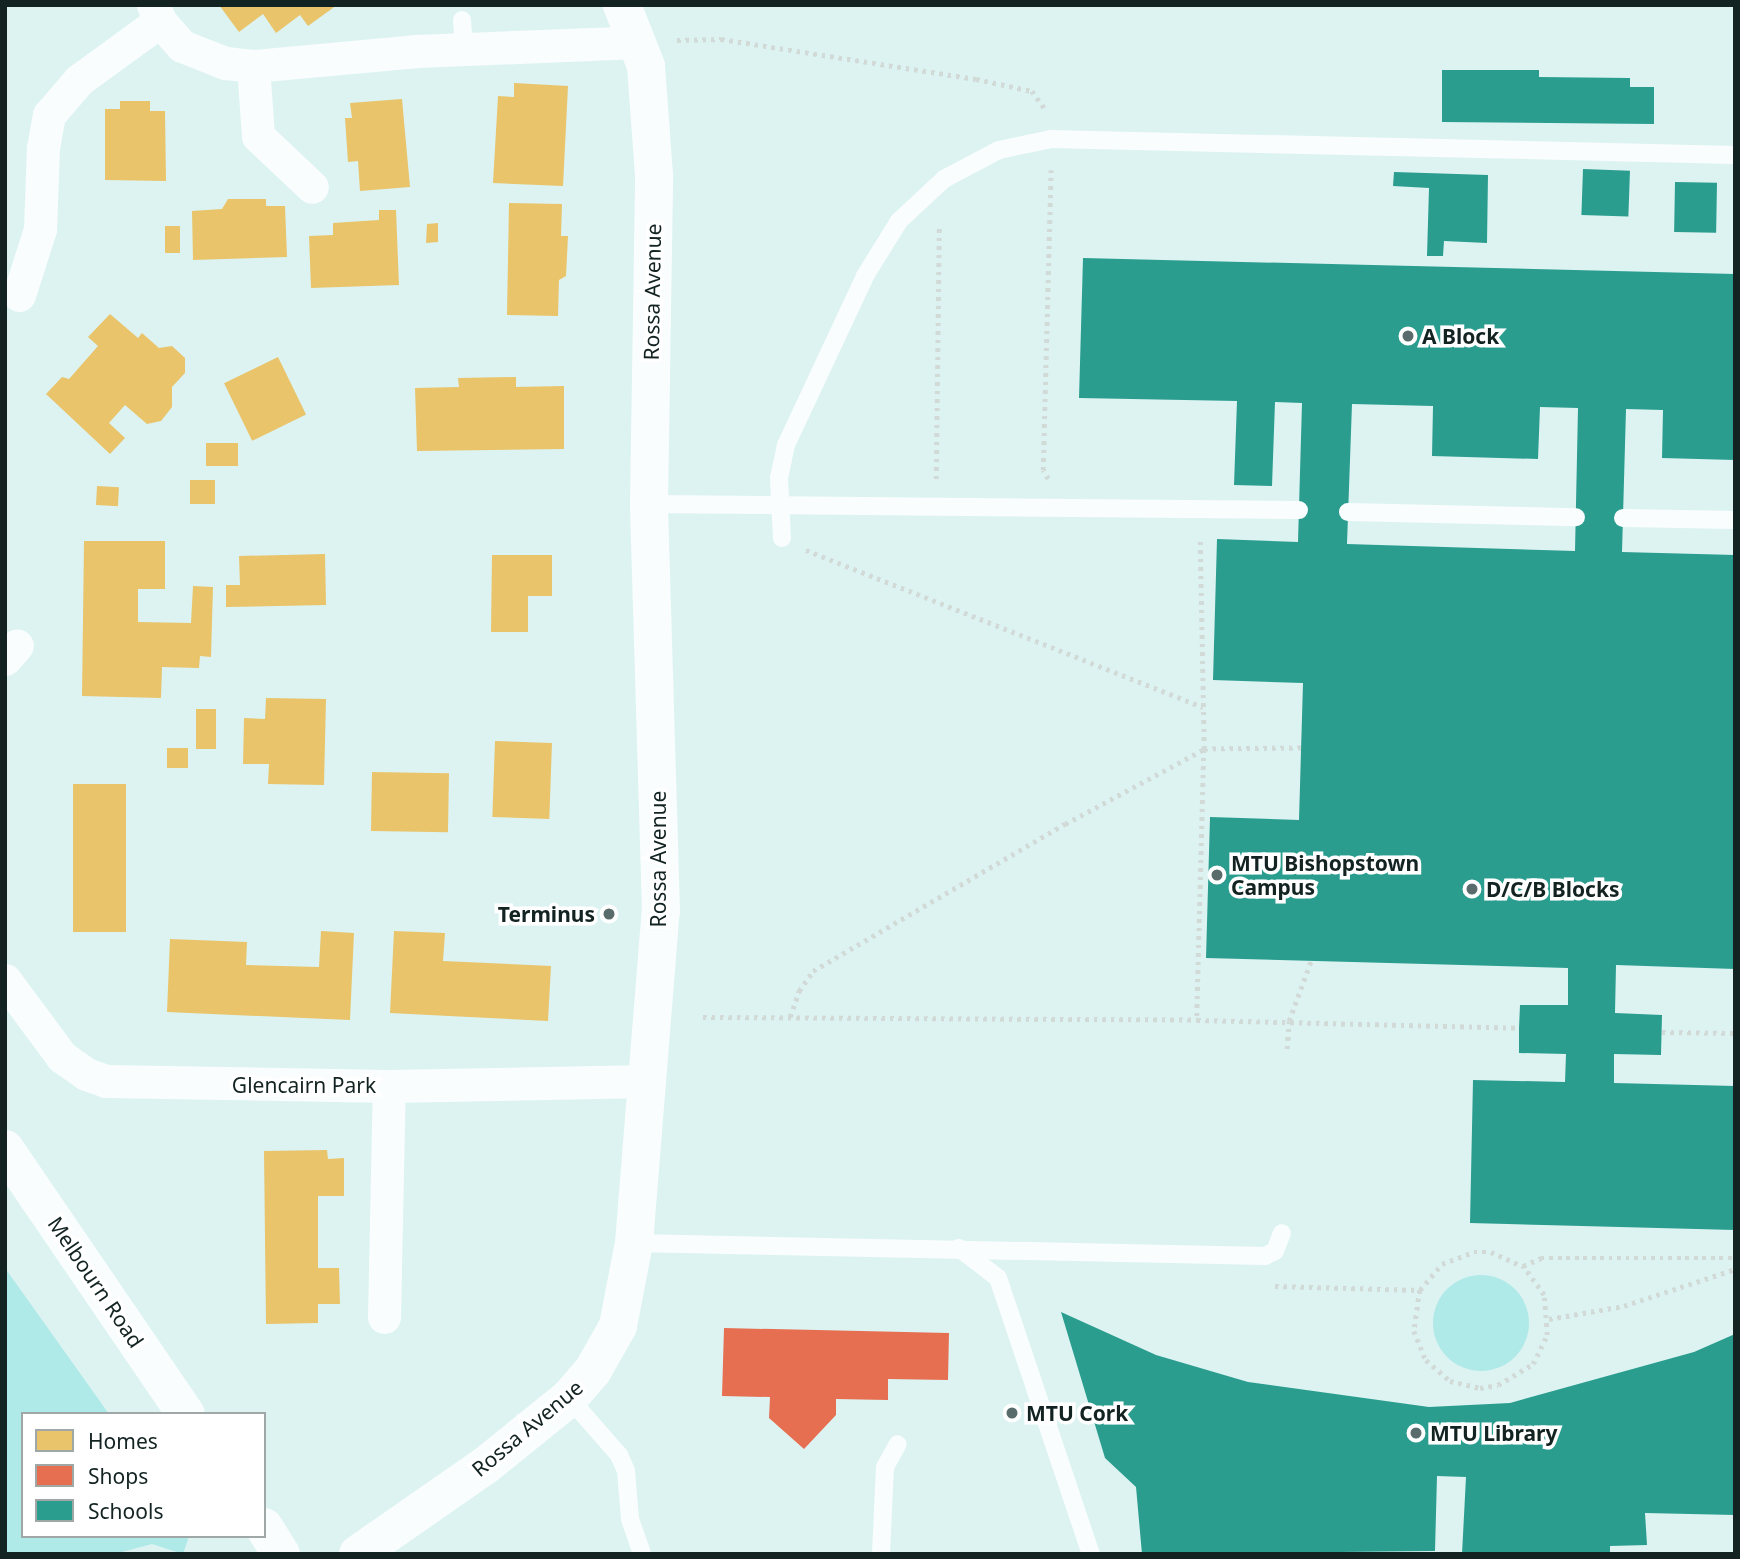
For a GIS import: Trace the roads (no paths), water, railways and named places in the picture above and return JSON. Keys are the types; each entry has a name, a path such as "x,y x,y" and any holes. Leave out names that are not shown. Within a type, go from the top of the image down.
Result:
{"street":[{"name":"Rossa Avenue","path":"358,1554 486,1465 569,1398 592,1372 618,1326 634,1243 661,911 649,504 654,175 652,99 638,42 622,5"},
{"path":"19,295 40,229 43,148 49,115 88,72 156,13 182,46 200,56 253,66 463,34 638,42"},
{"path":"253,66 258,136 312,187"},
{"name":"Glencairn Park","path":"5,980 62,1057 86,1074 106,1081 388,1086 648,1081"},
{"path":"384,1317 388,1086"},
{"name":"Melbourn Road","path":"5,1149 185,1412"},
{"path":"266,1530 281,1554"}],"lane":[{"path":"782,538 783,505 779,478 786,445 864,276 899,221 939,184 999,149 1051,139 1735,155"},
{"path":"649,504 1299,510"},
{"path":"1348,512 1576,517"},
{"path":"1623,518 1735,520"},
{"path":"634,1243 1265,1255 1275,1251 1282,1233"},
{"path":"959,1248 998,1278 1091,1554"},
{"path":"569,1398 619,1455 626,1471 630,1518 642,1554"},
{"path":"881,1554 885,1467 898,1444"}],"place":[{"name":"A Block","path":"1408,336"},
{"name":"MTU Bishopstown Campus","path":"1217,875"},
{"name":"D/C/B Blocks","path":"1472,889"},
{"name":"Terminus","path":"609,914"},
{"name":"MTU Cork","path":"1012,1413"},
{"name":"MTU Library","path":"1416,1433"}]}
